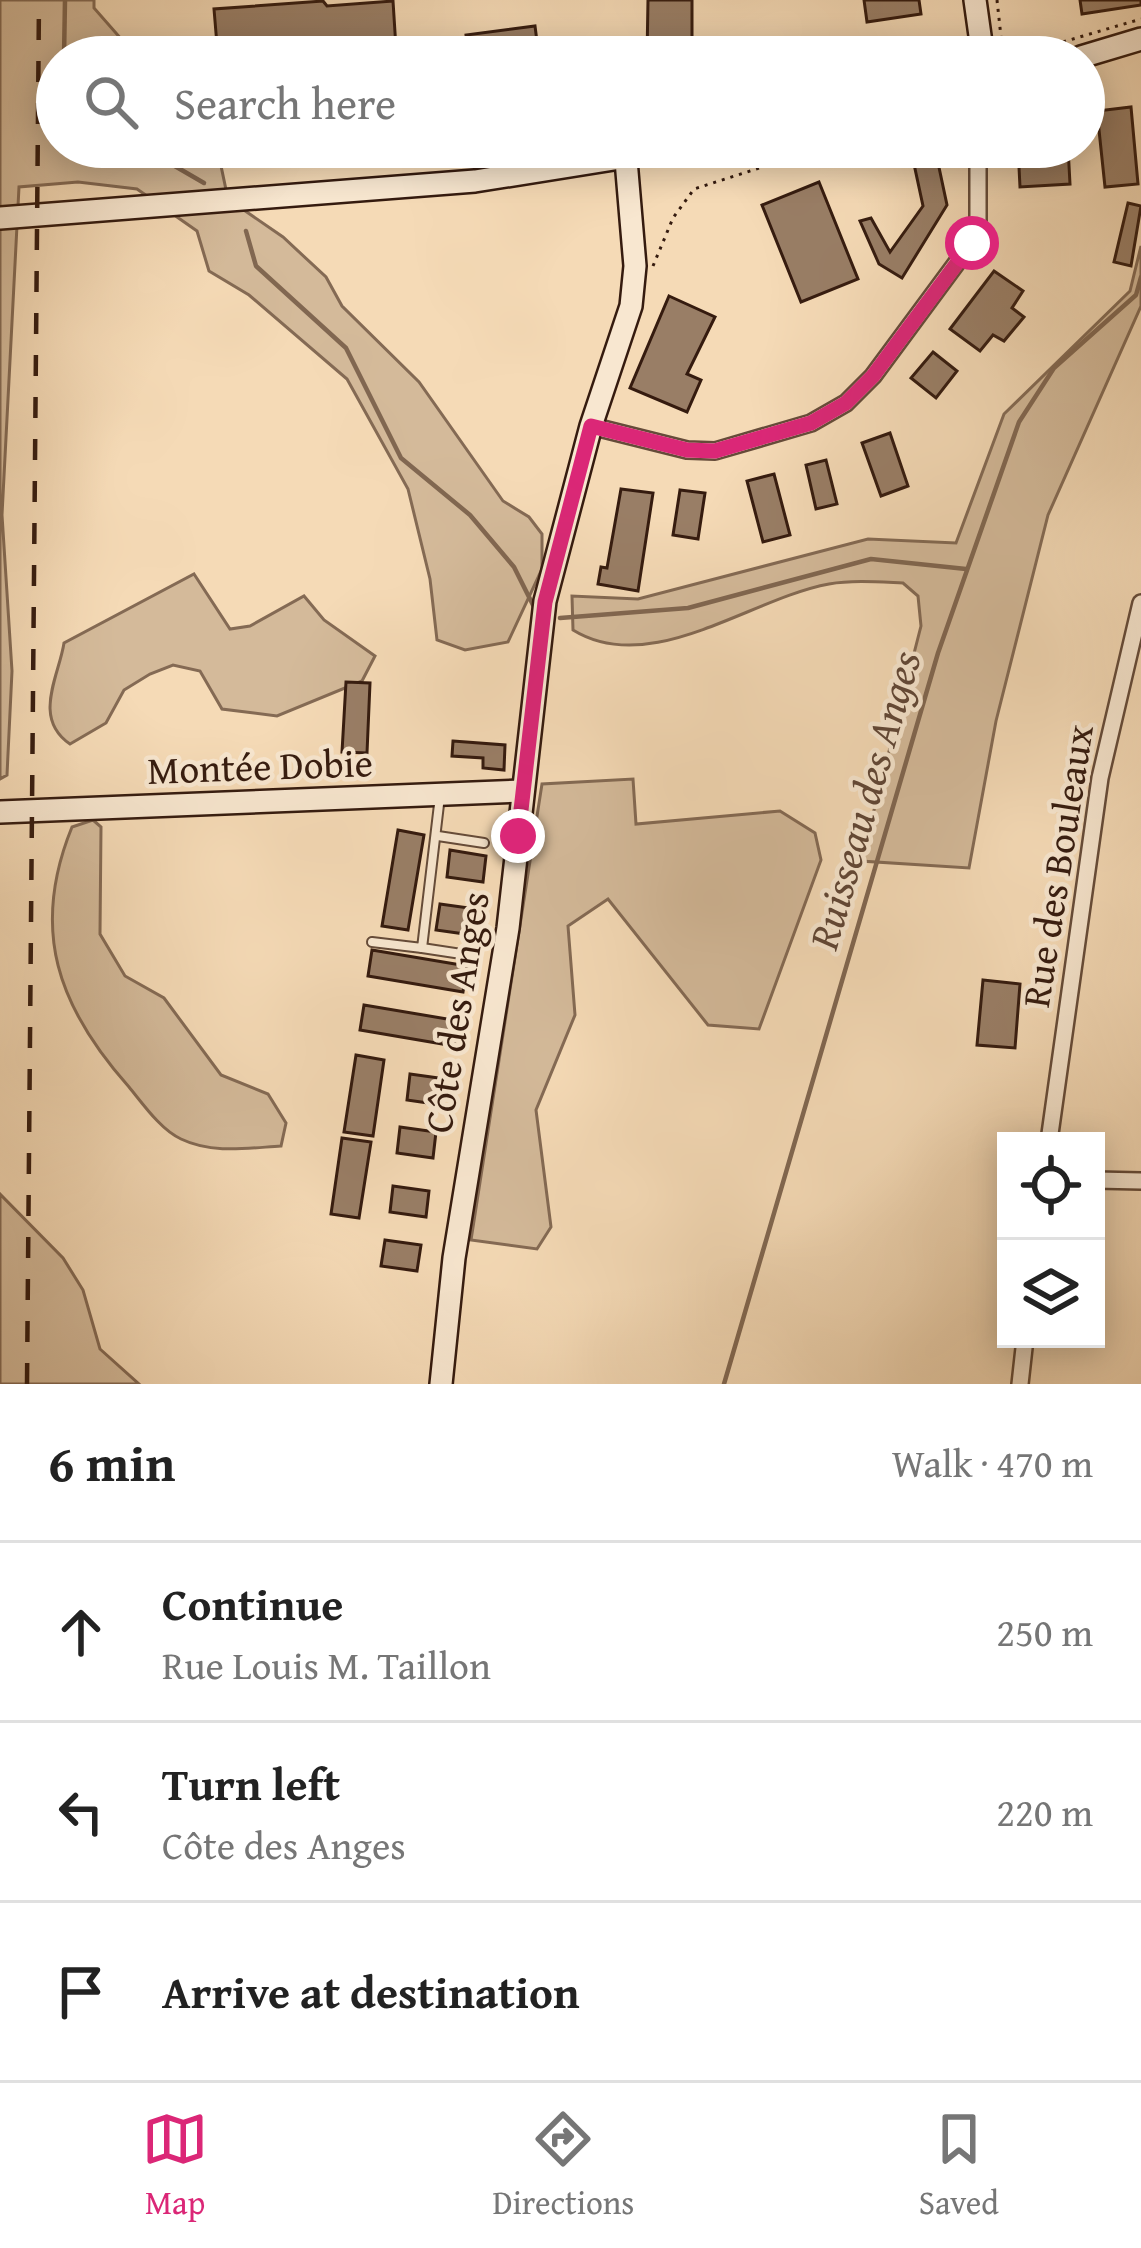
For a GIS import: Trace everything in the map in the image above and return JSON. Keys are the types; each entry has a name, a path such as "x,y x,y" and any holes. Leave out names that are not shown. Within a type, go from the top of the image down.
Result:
{"street":[{"path":"975,0 979,36"},
{"path":"1105,50 1141,39"},
{"path":"0,218 318,196 558,168"},
{"name":"Côte des Anges","path":"441,1384 454,1258 508,928 545,602 591,426 631,306 635,266 627,168"},
{"path":"591,426 687,450 715,451 811,423 846,403 873,376 978,234 979,168"},
{"name":"Rue des Bouleaux","path":"1050,1132 1100,778 1141,603"},
{"path":"1119,689 1141,688"},
{"name":"Montée Dobie","path":"0,812 523,791"},
{"path":"1105,1180 1141,1181"},
{"path":"1020,1384 1024,1348"}],"lane":[{"path":"422,948 440,794"},
{"path":"438,836 484,843"},
{"path":"372,942 468,955"}],"path":[{"path":"997,0 1001,36"},
{"path":"1083,36 1141,19"}],"shaded area":[{"path":"0,0 94,0 94,8 119,36 36,36 36,168 221,168 228,199 283,237 326,277 342,306 419,382 503,501 529,517 542,534 542,569 508,642 465,650 437,640 430,579 408,489 347,379 249,295 209,271 197,231 137,189 78,182 19,187 2,515 12,671 7,775 0,779"},
{"path":"1141,246 1141,306 1048,515 996,721 969,868 861,861 921,626 918,596 903,583 829,584 701,630 635,645 603,642 573,630 572,596 638,599 868,539 956,543 1004,414 1130,291"},
{"path":"194,574 230,629 250,626 304,596 324,620 375,656 362,681 277,716 222,709 200,671 173,665 124,690 106,723 70,744 52,722 50,709 64,643"},
{"path":"633,779 636,824 780,811 815,833 821,860 759,1029 708,1025 608,899 568,926 575,1015 536,1110 551,1227 537,1249 471,1240 542,784"},
{"path":"93,820 101,827 100,934 125,976 164,998 221,1075 268,1094 286,1123 281,1146 218,1148 174,1135 146,1109 84,1027 58,966 53,900 72,827"},
{"path":"0,1194 63,1258 83,1290 100,1349 139,1384 0,1384"}],"building":[{"path":"648,0 692,0 692,36 647,36"},
{"path":"864,0 919,0 921,14 867,22"},
{"path":"1080,0 1141,0 1141,5 1082,14"},
{"path":"393,1 395,36 216,36 214,9"},
{"path":"535,26 536,36 466,36"},
{"path":"1131,107 1138,184 1105,187 1105,110"},
{"path":"915,168 939,168 947,205 902,278 879,264 860,221 871,218 890,252 923,206"},
{"path":"1019,168 1069,168 1070,184 1020,187"},
{"path":"819,182 858,279 801,302 762,205"},
{"path":"1128,203 1141,206 1131,266 1114,262"},
{"path":"994,271 1023,291 1012,308 1024,317 1004,341 993,335 980,351 950,329"},
{"path":"669,296 715,317 687,374 701,380 687,412 630,388"},
{"path":"933,352 957,371 936,398 911,378"},
{"path":"890,433 908,486 881,496 862,443"},
{"path":"826,460 837,504 816,509 806,465"},
{"path":"774,474 790,535 763,542 747,481"},
{"path":"621,489 653,493 638,591 598,584 601,567 607,568"},
{"path":"680,490 705,493 698,539 673,535"},
{"path":"346,682 370,683 367,753 342,752"},
{"path":"453,741 505,745 504,770 483,768 483,758 452,756"},
{"path":"398,830 424,835 408,930 382,926"},
{"path":"450,850 486,856 483,882 447,877"},
{"path":"440,904 476,909 472,935 436,930"},
{"path":"372,950 467,966 463,992 368,976"},
{"path":"983,980 1020,984 1015,1048 977,1045"},
{"path":"364,1005 459,1021 454,1046 360,1030"},
{"path":"356,1055 384,1060 373,1136 344,1132"},
{"path":"410,1074 446,1079 442,1105 407,1100"},
{"path":"400,1127 436,1132 433,1158 397,1153"},
{"path":"342,1138 371,1142 359,1218 331,1214"},
{"path":"393,1186 429,1191 426,1217 390,1212"},
{"path":"385,1240 421,1245 417,1271 381,1266"}],"waterway":[{"path":"64,36 65,0"},
{"path":"178,168 204,183"},
{"path":"246,231 256,266 346,348 401,458 470,515 514,567 535,609"},
{"name":"Ruisseau des Anges","path":"724,1384 938,653 1019,422 1054,368 1136,295 1141,277"},
{"path":"560,618 688,608 871,559 966,569"}],"railway":[{"path":"39,0 39,36"},
{"path":"27,1384 38,168"}],"route":[{"path":"518,836 540,629 591,426 687,450 715,451 811,423 846,403 873,376 972,243"}]}
